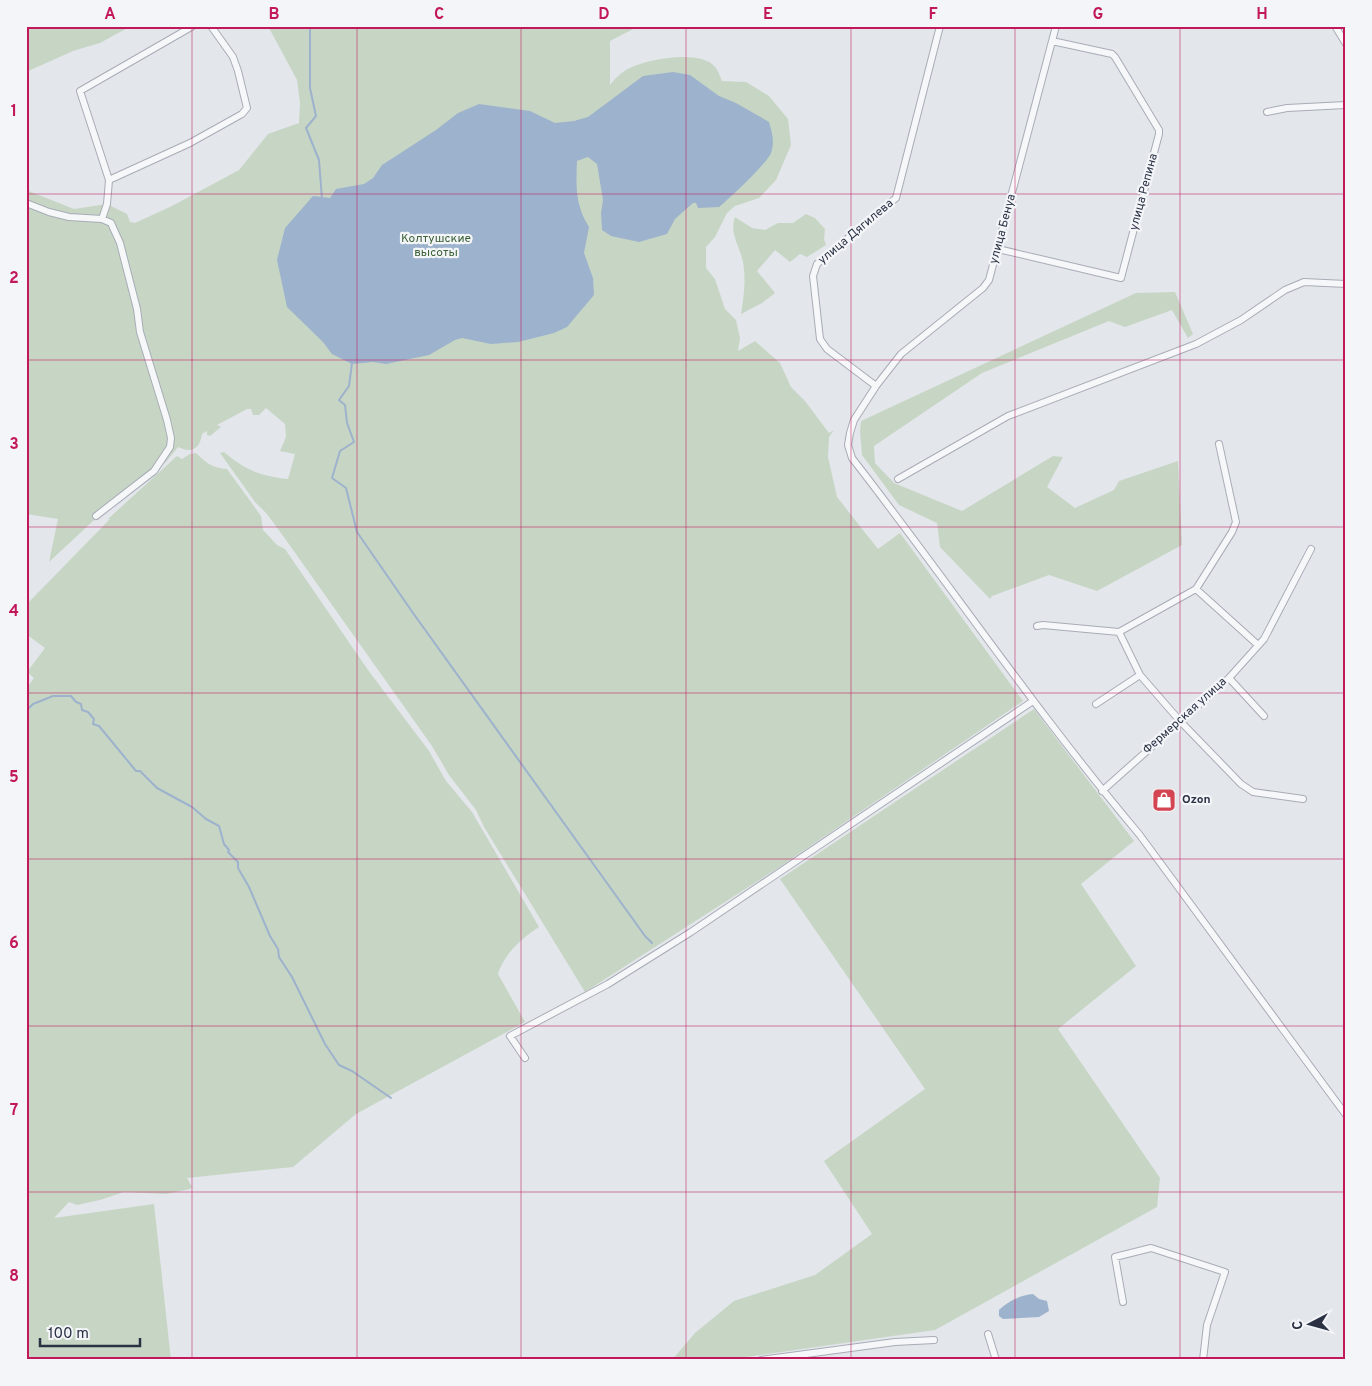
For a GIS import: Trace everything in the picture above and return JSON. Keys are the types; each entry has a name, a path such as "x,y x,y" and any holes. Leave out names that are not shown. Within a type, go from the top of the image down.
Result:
{"street":[{"path":"102,219 107,204 109,180 80,91 193,26"},
{"path":"109,180 190,143 242,114 247,108 241,80 233,57 211,26"},
{"name":"улица Дягилева","path":"876,386 827,348 820,339 813,276 817,264 896,198 940,26"},
{"name":"улица Бенуа","path":"1056,26 989,280 983,288 901,354 876,386 854,420 848,445 852,458 1033,701 1102,791 1139,834 1346,1115"},
{"path":"1335,26 1346,44"},
{"name":"улица Репина","path":"998,249 1121,278 1159,134 1112,54 1052,41"},
{"path":"1267,112 1287,108 1346,105"},
{"path":"26,203 69,217 102,219 111,223 120,243 137,308 140,332 167,420 171,438 170,446 154,471 96,516"},
{"path":"898,479 1008,416 1196,344 1242,320 1285,290 1304,282 1346,284"},
{"path":"1037,626 1119,632 1196,589 1236,522 1219,444"},
{"name":"Фермерская улица","path":"1102,791 1229,678 1264,639 1311,549"},
{"path":"1196,589 1258,645"},
{"path":"1119,632 1140,675 1180,721 1246,789 1253,792 1303,799"},
{"path":"1096,704 1140,675"},
{"path":"1229,678 1264,716"},
{"path":"525,1058 510,1036 608,984 691,932 1033,701"},
{"path":"1123,1302 1116,1257 1151,1248 1225,1272 1207,1325 1204,1360"},
{"path":"988,1334 996,1360"},
{"path":"761,1360 895,1342 934,1340"}],"green space":[{"path":"26,26 131,26 100,43 73,51 26,72"},
{"name":"Колтушские высоты","path":"268,26 639,26 610,41 610,85 627,69 638,65 661,59 687,57 698,58 708,62 716,68 722,81 746,82 769,96 788,119 791,145 776,180 759,198 735,206 727,213 715,237 706,247 706,268 715,279 725,309 736,320 740,338 738,351 755,341 780,363 791,387 805,401 829,433 834,430 829,437 828,457 837,497 878,549 900,533 1023,701 781,866 585,992 484,827 476,810 449,775 432,746 286,540 267,514 255,502 220,453 224,452 239,464 253,471 288,479 295,454 280,451 286,437 285,424 266,408 259,415 253,415 251,409 247,409 217,425 221,427 210,436 207,435 207,431 202,434 200,443 192,450 178,447 166,462 105,510 49,562 58,519 26,514 26,190 74,209 107,204 127,214 130,222 135,223 172,206 239,170 268,134 299,123 300,103 297,80"},
{"path":"806,214 815,218 825,229 824,239 826,245 807,257 800,254 790,262 775,250 757,271 775,293 762,303 741,314 744,275 743,262 733,229 735,217 752,228 765,230 778,223 793,223"},
{"path":"1175,292 1193,334 1188,338 1172,310 1125,327 1109,321 982,373 874,446 875,463 894,483 962,511 1053,456 1063,457 1047,487 1075,508 1114,490 1119,481 1178,461 1182,545 1097,591 1049,575 992,596 990,599 940,547 937,523 899,505 862,455 861,421 1136,293"},
{"path":"196,453 210,464 227,469 261,516 263,530 277,545 285,549 368,670 429,751 446,781 472,812 539,927 514,947 498,974 525,1022 356,1114 293,1167 187,1178 192,1187 190,1189 166,1194 124,1192 77,1205 69,1202 54,1218 154,1204 171,1360 26,1360 26,689 34,678 27,672 45,648 26,634 26,623 28,621 26,619 26,605 110,519 108,519 177,456 182,459"},
{"path":"1034,709 1134,841 1081,884 1136,966 1058,1029 1160,1178 1157,1207 935,1330 726,1360 672,1360 695,1333 734,1301 815,1275 872,1234 824,1161 925,1089 780,879"}],"water":[{"path":"673,72 690,75 719,96 736,103 769,122 773,141 771,153 756,172 719,207 698,208 696,203 693,203 675,219 667,234 639,242 611,236 602,230 601,213 603,200 597,164 588,157 577,161 579,203 584,219 589,227 584,253 593,278 594,295 567,327 554,333 518,342 491,344 462,338 429,355 386,364 373,362 352,364 332,354 323,342 287,307 277,260 285,228 313,196 330,198 336,189 364,184 373,178 382,165 436,130 458,113 479,104 530,111 555,123 574,121 588,117 643,76"},
{"path":"1033,1294 1039,1299 1047,1301 1049,1311 1039,1317 1003,1319 999,1316 999,1310 1006,1304 1019,1297"}],"waterway":[{"path":"310,26 310,88 316,116 306,128 319,160 322,199"},
{"path":"352,363 349,386 339,400 345,405 347,423 354,442 340,451 332,478 346,488 357,532 413,613 645,936 652,943"},
{"path":"26,707 27,710 33,704 53,696 71,696 76,702 81,704 82,710 88,712 94,719 93,724 99,726 136,771 140,771 157,788 192,807 206,819 219,826 224,844 229,850 228,852 238,862 238,868 278,949 279,957 292,977 325,1044 339,1065 352,1071 391,1098"}],"place":[{"name":"Ozon","path":"1164,800"}]}
